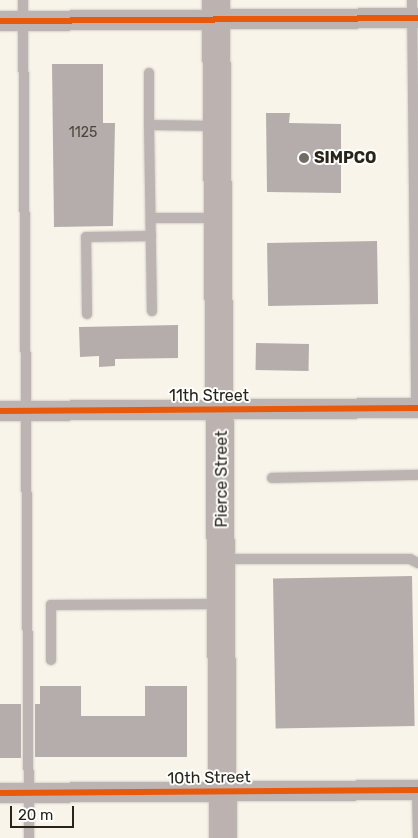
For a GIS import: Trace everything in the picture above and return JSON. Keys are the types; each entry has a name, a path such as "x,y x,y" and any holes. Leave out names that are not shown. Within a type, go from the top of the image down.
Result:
{"main road":[{"name":"Pierce Street","path":"216,11 222,410 223,838"}],"street":[{"path":"0,22 216,11 414,12"},
{"name":"11th Street","path":"0,411 417,408"},
{"name":"10th Street","path":"0,793 418,790"}],"lane":[{"path":"23,0 28,410 29,838"},
{"path":"414,12 417,408"},
{"path":"148,73 152,311"},
{"path":"149,126 218,126"},
{"path":"151,218 219,218"},
{"path":"87,314 86,237 151,236"},
{"path":"272,478 418,475"},
{"path":"222,559 410,559 418,563"},
{"path":"51,660 51,605 223,604"},
{"path":"418,790 418,838"}],"building":[{"path":"52,64 103,64 103,123 115,123 113,226 54,227"},
{"name":"SIMPCO","path":"266,113 290,113 289,123 341,124 341,193 267,192"},
{"path":"377,241 378,304 268,306 267,243"},
{"path":"178,325 178,358 115,359 115,366 99,367 99,356 80,357 79,327"},
{"path":"256,343 309,344 309,371 256,370"},
{"path":"412,576 415,726 276,728 273,578"},
{"path":"40,686 81,686 81,716 145,716 145,686 187,686 187,757 35,757 35,704 40,704"},
{"path":"0,704 21,704 21,758 0,758"}],"cycle path":[{"path":"0,21 418,18"},
{"path":"0,411 418,408"},
{"path":"0,793 418,790"}],"place":[{"name":"SIMPCO","path":"304,158"}]}
